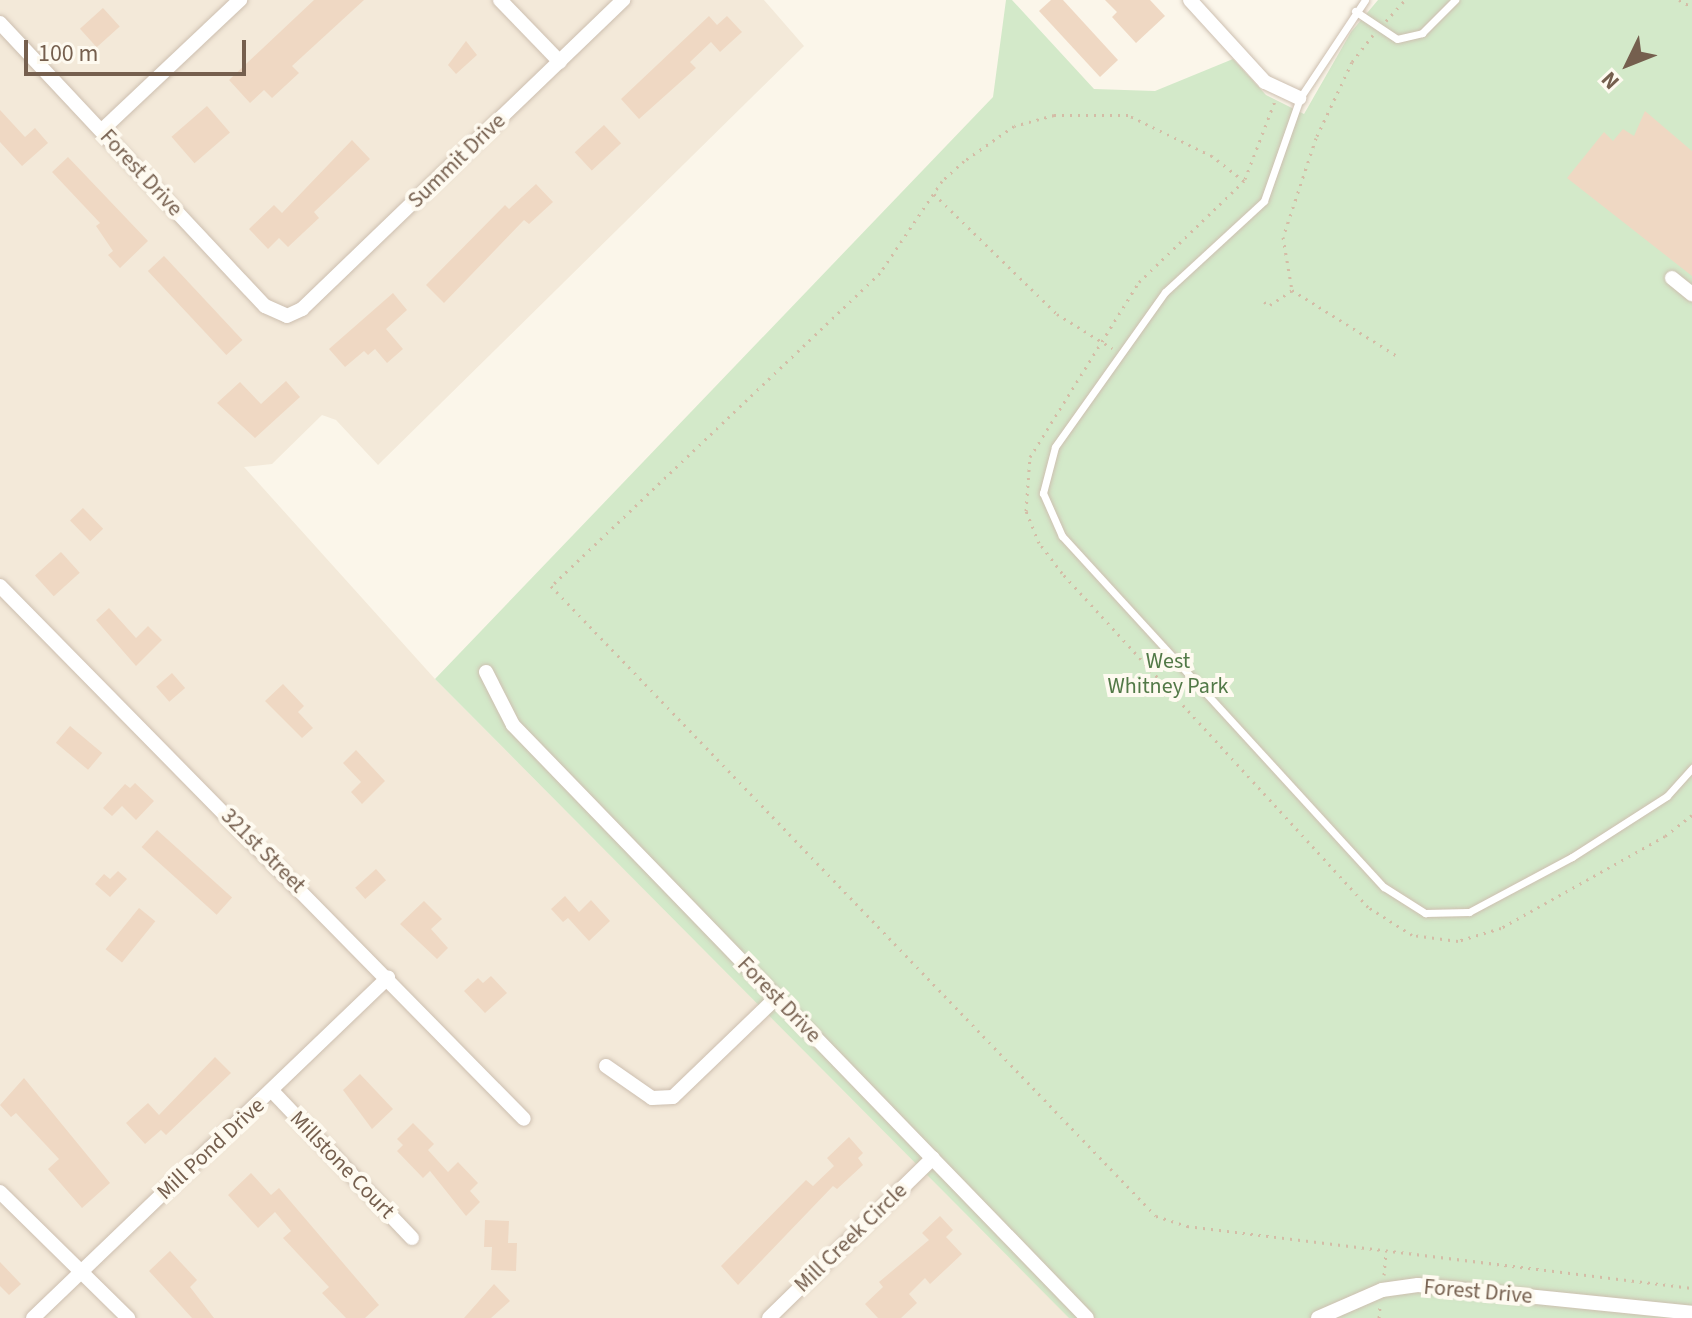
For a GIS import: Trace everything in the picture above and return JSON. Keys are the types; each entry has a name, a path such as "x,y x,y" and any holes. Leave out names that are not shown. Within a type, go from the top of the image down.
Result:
{"street":[{"path":"102,130 240,0"},
{"path":"500,0 560,62"},
{"name":"Summit Drive","path":"287,316 302,309 623,0"},
{"path":"1190,0 1265,82 1300,98"},
{"name":"Forest Drive","path":"0,23 265,306 287,316"},
{"path":"1672,278 1692,294"},
{"name":"321st Street","path":"0,586 524,1119"},
{"name":"Forest Drive","path":"486,672 513,725 1087,1318"},
{"name":"Mill Pond Drive","path":"33,1318 388,978"},
{"path":"606,1066 652,1098 673,1097 777,997"},
{"name":"Millstone Court","path":"272,1091 412,1238"},
{"name":"Mill Creek Circle","path":"769,1318 933,1158"},
{"path":"0,1192 128,1318"},
{"name":"Forest Drive","path":"1318,1318 1382,1290 1418,1285 1692,1313"}],"lane":[{"path":"1365,0 1300,98 1264,201 1165,292 1055,447 1043,493 1062,536 1384,887 1425,913 1469,912 1572,857 1667,796 1692,768"},
{"path":"1355,11 1397,39 1422,33 1455,0"}],"path":[{"path":"1399,357 1292,290 1283,237 1322,126 1352,62 1405,0"},
{"path":"1679,0 1692,7"},
{"path":"1275,101 1244,181 1156,263 1101,341 1030,457 1026,511 1039,543 1385,921 1438,941 1479,936 1651,844 1692,815"},
{"path":"1244,181 1158,126 1128,115 1074,112 1014,126 964,161 933,194 880,273 551,586 552,593 1156,1216 1187,1226 1692,1288"},
{"path":"933,194 1057,314 1112,348"},
{"path":"1264,302 1270,305 1292,290"}],"shaded area":[{"path":"0,0 764,0 804,46 378,465 336,420 322,415 272,464 244,467 435,679 1070,1318 0,1318"}],"green space":[{"name":"West Whitney Park","path":"1006,0 1012,0 1094,89 1155,91 1233,59 1266,95 1304,114 1351,32 1378,0 1692,0 1692,1318 1069,1318 435,679 993,97"}],"building":[{"path":"314,0 364,0 292,66 299,73 272,98 264,90 250,103 229,80"},
{"path":"1051,0 1063,0 1118,60 1100,77 1039,11"},
{"path":"1105,0 1150,0 1165,16 1136,43 1112,17 1117,12"},
{"path":"103,8 120,27 97,47 80,29"},
{"path":"709,16 717,25 727,16 742,32 720,52 711,42 690,62 696,68 639,119 621,99"},
{"path":"466,41 477,55 456,74 448,65"},
{"path":"207,106 230,132 194,163 172,137"},
{"path":"0,110 25,137 35,128 48,143 22,166 0,142"},
{"path":"1645,111 1692,151 1692,276 1567,178 1604,132 1613,141 1623,129 1634,136"},
{"path":"604,125 621,143 592,171 575,152"},
{"path":"352,140 370,159 314,212 319,218 288,247 279,238 268,249 249,229 274,205 282,213"},
{"path":"68,157 148,241 120,268 108,255 113,251 96,226 100,223 52,172"},
{"path":"536,184 553,202 529,224 524,220 444,303 426,285 505,205 509,209"},
{"path":"164,256 242,340 226,355 148,271"},
{"path":"393,293 407,310 386,329 403,349 387,363 375,349 368,355 364,351 345,367 329,349"},
{"path":"286,381 300,397 255,438 217,403 240,382 261,404"},
{"path":"83,508 103,529 90,541 70,521"},
{"path":"61,552 80,573 54,596 35,575"},
{"path":"109,608 136,638 148,626 162,640 136,666 96,620"},
{"path":"172,673 185,688 169,702 156,687"},
{"path":"283,684 304,706 298,712 313,728 302,738 265,701"},
{"path":"70,726 102,753 88,770 56,743"},
{"path":"356,750 385,781 362,804 351,792 361,782 343,763"},
{"path":"135,783 154,801 136,820 122,806 112,816 103,808 125,784 130,788"},
{"path":"157,830 232,898 217,915 142,847"},
{"path":"376,869 386,880 365,899 355,888"},
{"path":"118,871 127,879 110,897 95,884 104,874 110,879"},
{"path":"565,896 579,912 591,900 610,921 589,941 568,918 563,922 551,909"},
{"path":"424,901 442,919 431,929 448,948 437,959 400,924"},
{"path":"139,908 155,921 122,962 106,949"},
{"path":"491,976 507,993 485,1013 464,991 478,978 483,983"},
{"path":"215,1057 231,1073 166,1135 161,1130 145,1144 126,1123 148,1103 159,1115"},
{"path":"360,1074 393,1109 372,1129 343,1090"},
{"path":"24,1078 110,1183 82,1208 48,1169 59,1159 16,1113 11,1117 0,1105"},
{"path":"413,1123 434,1144 428,1150 448,1172 458,1162 478,1183 470,1191 480,1202 466,1216 430,1171 423,1178 397,1151 403,1145 397,1139"},
{"path":"849,1137 863,1153 858,1158 863,1165 837,1189 833,1186 738,1285 721,1266 806,1180 813,1186 834,1166 827,1158"},
{"path":"251,1173 271,1195 279,1188 379,1305 365,1318 346,1318 322,1293 329,1287 283,1238 291,1231 275,1212 258,1228 228,1195"},
{"path":"940,1216 953,1230 946,1237 962,1254 930,1284 925,1278 909,1294 917,1303 901,1318 878,1318 865,1304 883,1287 879,1282 929,1240 922,1233"},
{"path":"485,1220 509,1221 508,1243 517,1243 516,1271 491,1270 492,1247 484,1247"},
{"path":"170,1251 197,1280 190,1287 214,1318 192,1318 149,1271"},
{"path":"0,1262 21,1284 9,1295 0,1286"},
{"path":"494,1284 510,1301 491,1318 464,1318"}]}
